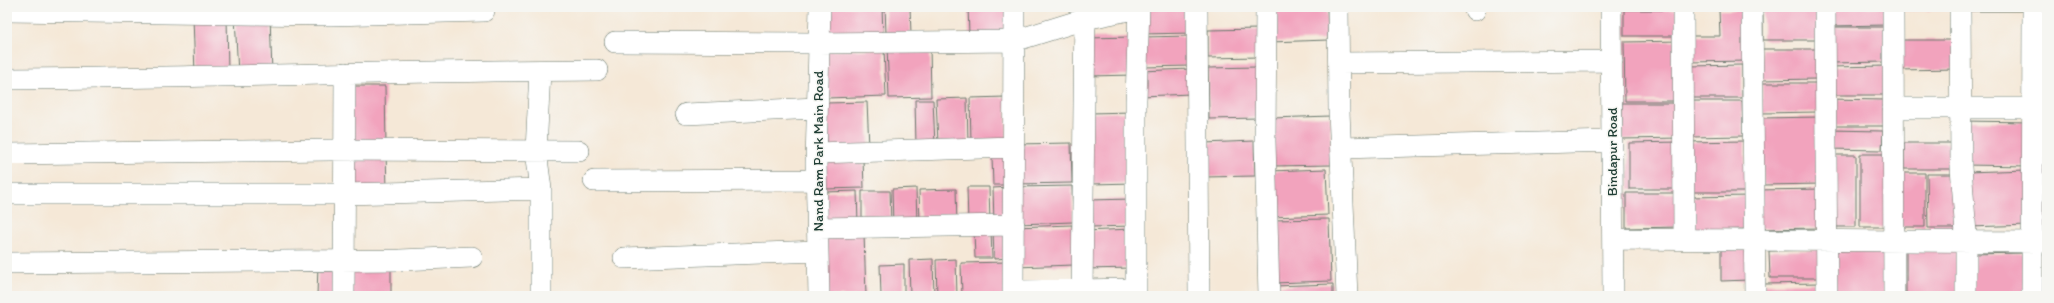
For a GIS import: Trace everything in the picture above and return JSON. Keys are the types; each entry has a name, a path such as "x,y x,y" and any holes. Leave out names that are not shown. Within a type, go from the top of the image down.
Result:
{"street":[{"name":"Nand Ram Park Main Road","path":"819,296 816,153 820,7"},
{"path":"615,42 819,43 1014,41 1085,13 1139,7 1136,100 1136,293 1013,293 1014,225 1014,147 1014,41 1014,7"},
{"path":"1197,7 1198,296"},
{"path":"1266,7 1265,141 1269,296"},
{"path":"1338,7 1341,148 1348,296"},
{"name":"Bindapur Road","path":"1611,7 1613,296"},
{"path":"1683,7 1684,239"},
{"path":"1752,7 1755,296"},
{"path":"1825,7 1824,80 1827,296"},
{"path":"1893,7 1894,296"},
{"path":"1960,7 1961,167 1966,296"},
{"path":"2032,296 2039,242 2040,108 2033,7"},
{"path":"7,11 331,15 484,11"},
{"path":"1082,292 1085,13"},
{"path":"1339,63 1612,61"},
{"path":"7,79 217,78 345,73 597,70"},
{"path":"540,71 536,151 541,189 541,296"},
{"path":"344,296 345,73"},
{"path":"686,114 817,108"},
{"path":"1893,108 2040,108"},
{"path":"1341,148 1612,141"},
{"path":"816,153 1014,147"},
{"path":"7,154 344,150 579,151"},
{"path":"594,181 816,180"},
{"path":"7,194 344,194 541,189"},
{"path":"817,228 1014,225"},
{"path":"1613,239 2039,242"},
{"path":"624,258 818,252"},
{"path":"7,264 344,261 472,258"}],"building":[{"path":"826,7 882,7 883,35 827,36"},
{"path":"885,7 910,7 911,34 886,34"},
{"path":"968,7 1012,7 1013,33 969,34"},
{"path":"1141,7 1192,7 1193,33 1142,34"},
{"path":"1270,7 1327,7 1328,40 1270,42"},
{"path":"1820,7 1821,40 1763,40 1763,8"},
{"path":"1830,7 1887,7 1887,25 1830,26"},
{"path":"1901,7 1959,7 1959,10 1901,11"},
{"path":"1965,7 2028,7 2028,11 1966,11"},
{"path":"2039,7 2047,7 2047,26 2039,26"},
{"path":"1624,10 1678,10 1678,36 1624,36"},
{"path":"1719,10 1747,10 1747,61 1689,62 1689,36 1720,36"},
{"path":"227,16 228,73 195,74 193,17"},
{"path":"270,16 272,73 238,74 235,17"},
{"path":"1829,27 1885,27 1886,62 1830,63"},
{"path":"2042,28 2047,28 2047,51 2040,51"},
{"path":"1260,29 1260,57 1208,58 1208,30"},
{"path":"1190,36 1191,66 1143,67 1142,37"},
{"path":"1133,37 1134,75 1089,76 1088,38"},
{"path":"1896,40 1959,40 1959,69 1896,70"},
{"path":"1681,41 1682,101 1625,101 1624,42"},
{"path":"930,45 931,97 889,98 887,46"},
{"path":"884,49 886,96 827,98 826,51"},
{"path":"1761,49 1817,49 1817,79 1762,80"},
{"path":"2042,53 2047,53 2047,72 2042,72"},
{"path":"1742,65 1742,98 1688,98 1688,66"},
{"path":"1889,66 1889,95 1828,95 1828,67"},
{"path":"1257,67 1259,118 1209,119 1208,68"},
{"path":"1190,69 1191,94 1141,96 1141,71"},
{"path":"2047,76 2047,98 2039,98 2039,77"},
{"path":"1762,83 1819,83 1819,112 1762,113"},
{"path":"346,86 385,86 386,146 347,146"},
{"path":"1006,97 1007,142 971,143 970,98"},
{"path":"967,98 968,143 938,144 936,99"},
{"path":"1828,99 1886,100 1886,126 1828,126"},
{"path":"915,100 933,100 935,145 916,145"},
{"path":"1689,101 1742,101 1743,136 1690,137"},
{"path":"867,102 869,147 827,149 826,103"},
{"path":"1622,103 1681,103 1681,138 1622,139"},
{"path":"1132,112 1134,183 1092,184 1090,113"},
{"path":"1330,116 1331,165 1273,166 1272,118"},
{"path":"1821,117 1822,184 1763,185 1762,118"},
{"path":"2042,118 2047,118 2047,140 2042,140"},
{"path":"1964,121 2030,122 2030,166 1964,165"},
{"path":"1828,130 1883,131 1882,150 1828,149"},
{"path":"1254,141 1255,176 1205,177 1204,143"},
{"path":"1745,141 1745,192 1687,192 1686,142"},
{"path":"1680,142 1680,189 1629,189 1629,143"},
{"path":"2043,142 2047,142 2047,166 2043,166"},
{"path":"1071,143 1072,183 1016,184 1015,144"},
{"path":"1904,143 1957,143 1957,169 1904,169"},
{"path":"386,152 387,190 347,191 346,153"},
{"path":"1860,154 1887,154 1888,227 1860,227"},
{"path":"1828,155 1856,155 1856,227 1829,227"},
{"path":"992,157 1008,157 1009,185 993,185"},
{"path":"863,159 864,188 824,189 823,160"},
{"path":"1326,169 1328,215 1271,217 1269,171"},
{"path":"2043,169 2047,169 2047,197 2043,197"},
{"path":"2027,170 2029,225 1969,227 1967,172"},
{"path":"1898,173 1925,173 1925,227 1898,227"},
{"path":"1927,174 1959,174 1959,228 1928,228"},
{"path":"1072,186 1073,222 1017,224 1016,187"},
{"path":"967,187 989,187 990,223 968,224"},
{"path":"1009,187 1010,223 994,224 993,188"},
{"path":"916,188 917,225 893,226 892,189"},
{"path":"956,189 957,224 920,225 919,190"},
{"path":"1823,189 1824,228 1756,229 1755,190"},
{"path":"857,191 858,224 824,225 824,192"},
{"path":"862,191 890,191 891,225 862,225"},
{"path":"1626,193 1681,193 1681,227 1626,228"},
{"path":"1751,196 1751,229 1687,230 1687,197"},
{"path":"1133,199 1134,226 1090,227 1089,200"},
{"path":"2043,200 2047,200 2047,227 2043,227"},
{"path":"1329,219 1331,281 1273,283 1271,220"},
{"path":"1072,225 1074,265 1015,267 1014,227"},
{"path":"993,229 1011,229 1012,258 994,259"},
{"path":"1131,229 1132,268 1085,269 1084,231"},
{"path":"974,231 991,231 992,258 975,258"},
{"path":"864,233 866,296 826,296 824,234"},
{"path":"1721,250 1749,250 1749,280 1721,281"},
{"path":"1824,250 1824,278 1770,278 1769,251"},
{"path":"1884,250 1884,296 1832,296 1831,251"},
{"path":"1906,251 1963,251 1963,296 1906,296"},
{"path":"2026,253 2027,296 1969,296 1968,254"},
{"path":"2041,255 2047,255 2047,292 2041,292"},
{"path":"933,259 934,296 910,296 909,260"},
{"path":"956,259 957,296 937,296 936,260"},
{"path":"1008,262 1009,296 962,296 961,263"},
{"path":"345,263 391,264 391,296 345,296"},
{"path":"318,264 338,265 337,296 317,296"},
{"path":"904,264 904,296 881,296 880,265"},
{"path":"1820,283 1820,296 1764,296 1764,284"},
{"path":"1333,284 1333,296 1274,296 1273,286"}]}
